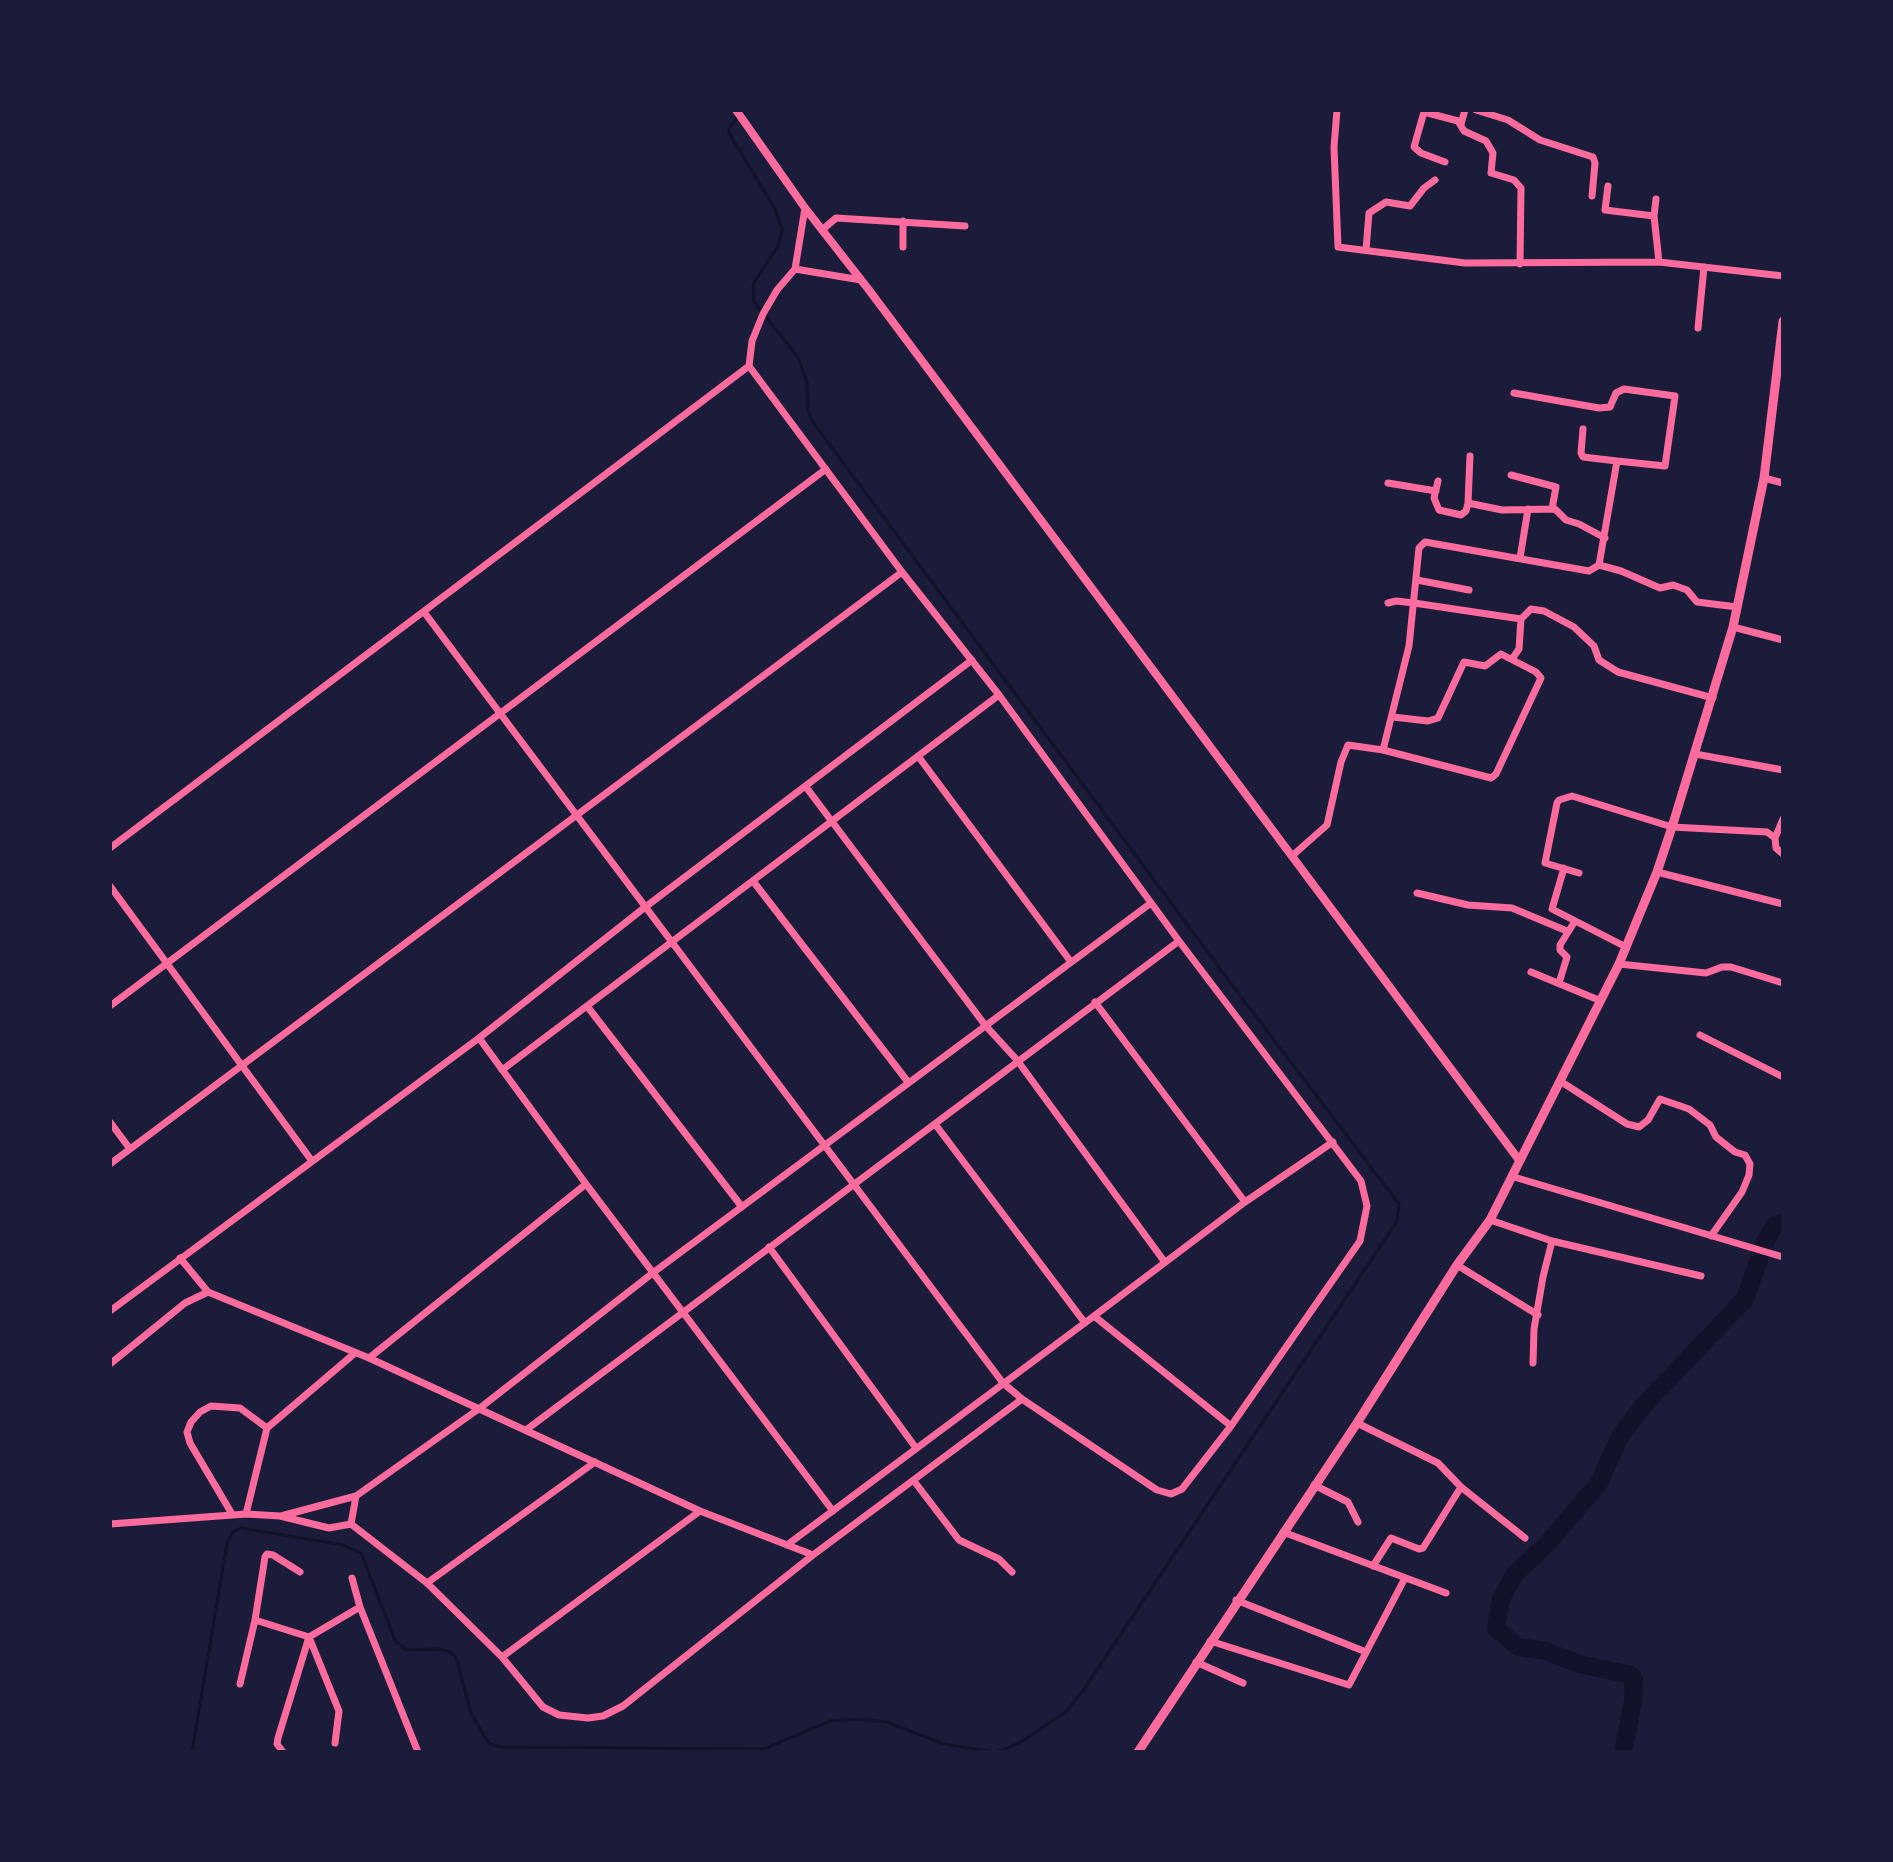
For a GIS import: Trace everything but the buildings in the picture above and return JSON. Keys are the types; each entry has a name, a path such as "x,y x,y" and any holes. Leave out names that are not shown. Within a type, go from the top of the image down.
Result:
{"main road":[{"path":"1138,1752 1236,1600 1357,1423 1457,1265 1490,1220 1619,964 1657,872 1733,627 1764,478 1783,321"}],"street":[{"path":"736,110 805,208 1519,1160"},
{"path":"1337,110 1334,147 1338,247 1422,260 1520,264 1659,262 1783,276"},
{"path":"1465,110 1461,124 1464,131 1491,146 1491,173 1514,180 1521,188 1520,264"},
{"path":"1476,110 1508,120 1540,140 1593,157 1592,196"},
{"path":"1445,162 1414,147 1423,113 1425,111 1461,124"},
{"path":"1366,250 1369,213 1386,202 1410,206 1435,180"},
{"path":"1608,186 1605,210 1654,216"},
{"path":"1656,199 1654,216 1659,262"},
{"path":"424,612 1003,1383 1157,1490 1167,1494 1182,1489 1231,1426 1360,1241 1367,1216 1364,1190 1333,1142 749,366 752,341 763,314 777,290 795,269 805,208"},
{"path":"822,230 836,218 965,226"},
{"path":"903,221 903,247"},
{"path":"1698,328 1704,267"},
{"path":"795,269 861,280"},
{"path":"110,848 749,366"},
{"path":"1514,393 1599,408 1610,407 1616,393 1624,389 1675,396 1665,466 1583,457 1583,429"},
{"path":"1438,481 1434,503 1439,510 1461,515 1468,503 1470,456"},
{"path":"1599,565 1617,461"},
{"path":"110,1006 826,469"},
{"path":"1511,475 1556,487 1552,509"},
{"path":"1764,478 1783,483"},
{"path":"1388,483 1436,491"},
{"path":"1468,503 1502,510 1552,509 1566,520 1605,538"},
{"path":"1520,558 1528,509"},
{"path":"1383,750 1409,646 1419,548 1428,542 1589,571 1599,565 1660,588 1673,585 1687,590 1697,602 1737,607"},
{"path":"110,1164 902,572"},
{"path":"1417,580 1469,590"},
{"path":"1388,603 1414,603 1521,619"},
{"path":"1512,659 1519,649 1521,619 1531,609 1553,615 1574,627 1594,646 1599,660 1618,672 1713,698"},
{"path":"1733,627 1783,640"},
{"path":"1292,856 1327,825 1346,747 1351,744 1383,750 1484,778 1494,776 1541,678 1501,654 1485,666 1462,663 1442,712 1435,720 1393,717"},
{"path":"110,1311 479,1038 644,908 972,660"},
{"path":"502,1070 999,695"},
{"path":"1695,754 1783,770"},
{"path":"918,756 1071,962"},
{"path":"806,787 985,1025 1017,1060 1164,1261"},
{"path":"1579,873 1545,863 1557,803 1566,797 1572,796 1672,827 1760,831 1775,838"},
{"path":"1783,819 1775,838 1776,848 1783,854"},
{"path":"1564,868 1551,905 1554,910 1626,947"},
{"path":"1657,872 1783,904"},
{"path":"753,881 908,1082"},
{"path":"110,886 312,1161"},
{"path":"1417,893 1468,905 1512,908 1567,931"},
{"path":"280,1516 356,1496 480,1408 654,1272 1151,903"},
{"path":"1548,923 1554,910"},
{"path":"1559,983 1567,957 1560,948 1575,921"},
{"path":"526,1430 1179,941"},
{"path":"1619,964 1706,973 1731,967 1783,983"},
{"path":"1531,972 1601,1001"},
{"path":"1095,1002 1245,1202"},
{"path":"587,1006 742,1207"},
{"path":"1700,1035 1783,1077"},
{"path":"479,1038 833,1511"},
{"path":"1560,1081 1627,1124 1639,1127 1648,1120 1660,1099 1689,1109 1710,1125 1716,1137 1735,1152 1745,1155 1750,1164 1742,1192 1711,1236"},
{"path":"110,1122 130,1149"},
{"path":"935,1124 1085,1323"},
{"path":"787,1545 1164,1261 1333,1142"},
{"path":"1514,1177 1783,1257"},
{"path":"369,1358 586,1184"},
{"path":"1490,1220 1552,1241 1701,1276"},
{"path":"1533,1363 1533,1338 1552,1241"},
{"path":"769,1247 916,1448"},
{"path":"180,1258 208,1292 369,1358 700,1511 813,1555"},
{"path":"1457,1265 1538,1315"},
{"path":"110,1364 185,1303 208,1292"},
{"path":"1094,1316 1231,1426"},
{"path":"246,1514 267,1428 355,1353"},
{"path":"110,1524 246,1514 280,1516 329,1528 351,1524 427,1583 502,1657 548,1711 576,1718 603,1716 623,1706 813,1555 1022,1399"},
{"path":"232,1514 190,1443 187,1432 200,1412 211,1406 240,1408 267,1428"},
{"path":"1357,1423 1438,1463 1461,1487 1525,1538"},
{"path":"427,1583 595,1462"},
{"path":"914,1481 959,1540 999,1559 1012,1572"},
{"path":"1314,1485 1348,1502 1358,1522"},
{"path":"1373,1566 1391,1538 1423,1548 1461,1487"},
{"path":"351,1524 356,1496"},
{"path":"502,1657 700,1511"},
{"path":"1282,1532 1446,1593"},
{"path":"240,1684 267,1554 300,1572"},
{"path":"352,1578 360,1607 418,1752"},
{"path":"1210,1641 1349,1685 1405,1578"},
{"path":"1236,1600 1366,1652"},
{"path":"283,1752 277,1744 278,1738 309,1637 360,1607"},
{"path":"255,1620 309,1637"},
{"path":"309,1637 339,1711 335,1743"},
{"path":"1196,1662 1243,1683"}],"waterway":[{"path":"192,1752 227,1543 233,1532 241,1528 343,1545 361,1553 395,1640 406,1650 438,1649 456,1657 471,1713 489,1744 501,1747 764,1749 830,1721 858,1719 887,1722 944,1744 994,1752 1003,1750 1021,1742 1067,1711 1089,1682 1397,1221 1399,1204 812,421 808,411 807,382 798,357 754,302 753,284 778,246 782,229 775,209 729,133 729,128 744,110"},
{"path":"1623,1752 1633,1701 1634,1679 1631,1675 1579,1664 1546,1651 1518,1647 1496,1628 1501,1599 1514,1575 1547,1544 1599,1483 1620,1436 1643,1406 1745,1299 1766,1240 1775,1225 1783,1223"}]}
